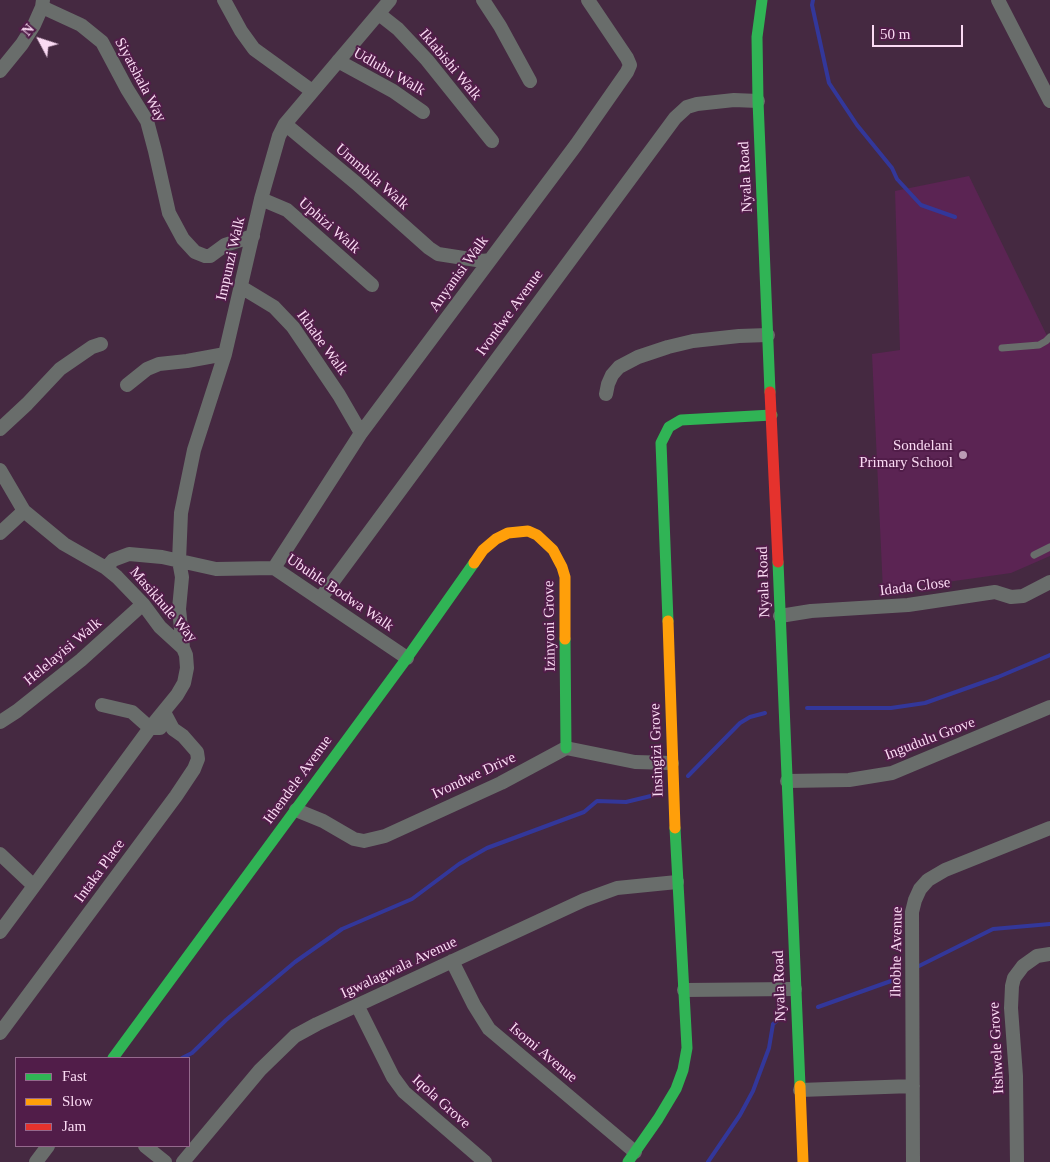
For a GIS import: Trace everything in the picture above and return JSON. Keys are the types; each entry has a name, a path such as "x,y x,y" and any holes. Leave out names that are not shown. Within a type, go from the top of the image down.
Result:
{"street":[{"path":"224,0 241,31 254,48 312,91"},
{"name":"Impunzi Walk","path":"183,648 179,609 182,577 179,560 181,513 194,450 224,354 276,144 285,124 390,0"},
{"path":"483,0 500,26 530,82"},
{"name":"Anyanisi Walk","path":"274,568 361,433 576,145 629,69 630,62 628,58 588,0"},
{"name":"Nyala Road","path":"762,0 757,37 758,101 803,1162"},
{"path":"998,0 1050,101"},
{"path":"0,71 22,44 34,25 42,3"},
{"name":"Siyatshala Way","path":"42,3 80,25 102,42 127,90 147,122 169,213 183,239 195,252 210,256 225,245 253,236"},
{"name":"Iklabishi Walk","path":"379,14 398,28 427,60 492,140"},
{"name":"Udlubu Walk","path":"338,61 393,91 423,112"},
{"name":"Ivondwe Avenue","path":"320,599 674,118 687,107 697,104 734,100 758,101"},
{"name":"Ummbila Walk","path":"285,124 438,254 483,261 490,260"},
{"name":"Uphizi Walk","path":"262,199 287,210 372,284"},
{"name":"Ikhabe Walk","path":"241,287 274,307 294,327 339,395 361,433"},
{"path":"606,394 612,375 619,367 638,356 693,341 768,335"},
{"path":"0,429 67,363 92,347 101,344"},
{"path":"126,385 147,369 160,364 224,354"},
{"name":"Insingizi Grove","path":"632,1157 676,1089 683,1070 687,1048 676,882 662,438 669,428 681,420 772,415"},
{"name":"Masikhule Way","path":"0,470 24,511 64,544 106,568 143,604 160,627 183,648 187,668 184,682 177,695 150,728 0,932"},
{"path":"0,533 24,511"},
{"name":"Ithendele Avenue","path":"114,1057 488,545 502,535 516,531"},
{"name":"Izinyoni Grove","path":"516,531 528,531 547,542 558,557 565,578 566,748"},
{"name":"Ubuhle Bodwa Walk","path":"106,568 113,560 128,554 179,560 216,569 274,568 407,658"},
{"name":"Idada Close","path":"780,616 812,611 908,605 995,592 1011,597 1023,596 1050,582"},
{"name":"Helelayisi Walk","path":"0,722 75,666 143,604"},
{"path":"102,705 132,712 150,728 173,729"},
{"name":"Intaka Place","path":"0,1033 194,769 198,759 197,752 183,736 173,729 164,712"},
{"name":"Ingudulu Grove","path":"787,781 849,780 892,772 1048,712"},
{"path":"566,748 635,762 672,763"},
{"name":"Ivondwe Drive","path":"296,810 323,821 354,839 372,840 385,836 501,783 566,748"},
{"name":"Ihobhe Avenue","path":"913,1162 912,912 915,900 920,889 928,880 944,870 1050,828"},
{"path":"0,854 34,886"},
{"name":"Igwalagwala Avenue","path":"183,1162 260,1070 295,1036 357,1005 584,900 617,888 676,882"},
{"name":"Itshwele Grove","path":"1016,1162 1016,1076 1011,1008 1012,986 1014,978 1023,966 1037,956 1050,954"},
{"name":"Isomi Avenue","path":"452,962 474,1006 489,1028 632,1157"},
{"path":"684,990 795,989"},
{"name":"Iqola Grove","path":"357,1005 392,1077 404,1092 485,1162"},
{"path":"800,1090 913,1086"},
{"path":"36,1162 47,1147"},
{"path":"146,1147 165,1162"}],"lane":[{"path":"1002,348 1039,345 1050,337"},
{"path":"1034,555 1050,547"}],"shaded area":[{"name":"Sondelani Primary School","path":"969,176 1050,342 1050,556 1011,573 883,591 872,354 900,350 895,191"}],"waterway":[{"path":"813,0 812,5 829,83 857,125 892,168 897,179 921,205 955,217"},
{"path":"807,708 891,708 925,703 998,677 1050,655"},
{"path":"688,776 740,723 750,717 765,713"},
{"path":"184,1057 192,1053 226,1020 295,962 342,929 412,899 459,864 487,848 584,812 597,801 626,802 659,794"},
{"path":"919,966 993,929 1050,924"},
{"path":"818,1007 891,981"},
{"path":"708,1162 740,1115 753,1091 769,1048 773,1024 779,1019 784,1018"}],"traffic: fast":[{"path":"762,0 757,37 758,101 770,392"},
{"path":"668,621 661,443 669,427 681,420 772,415"},
{"path":"778,562 800,1086"},
{"path":"114,1057 407,658 474,563"},
{"path":"565,639 566,748"},
{"path":"628,1162 676,1089 683,1070 687,1048 675,828"}],"traffic: slow":[{"path":"474,563 483,550 496,539 508,533 528,531 537,535 553,550 565,577 565,639"},
{"path":"668,621 675,828"},
{"path":"800,1086 803,1162"}],"traffic: jam":[{"path":"770,392 778,562"}],"place":[{"name":"Sondelani Primary School","path":"963,455"}]}
